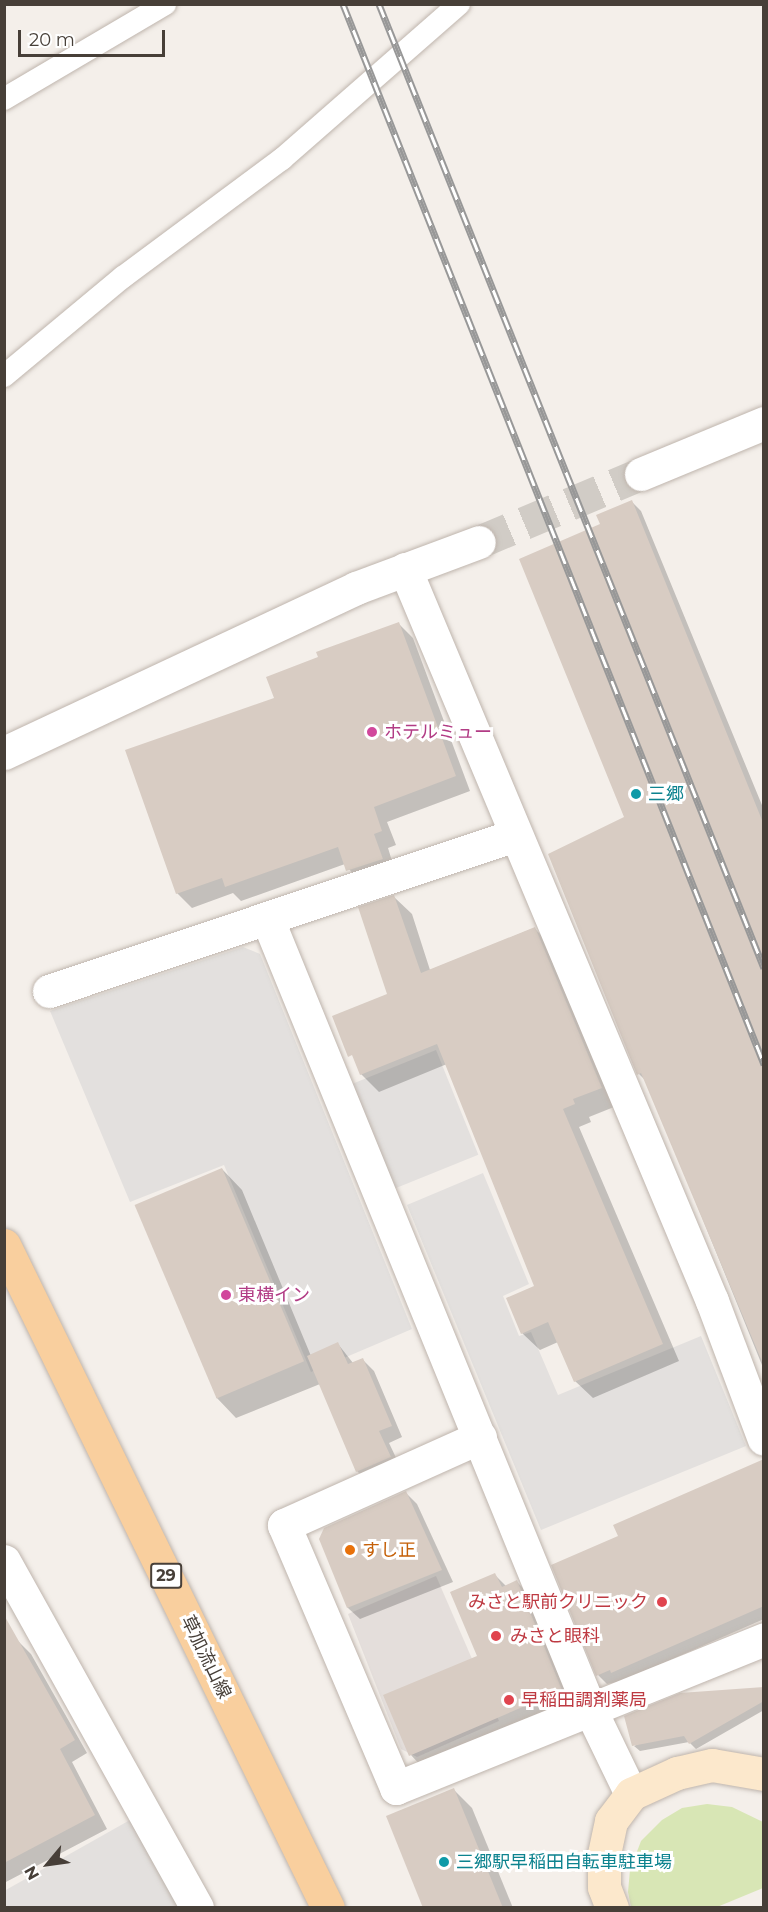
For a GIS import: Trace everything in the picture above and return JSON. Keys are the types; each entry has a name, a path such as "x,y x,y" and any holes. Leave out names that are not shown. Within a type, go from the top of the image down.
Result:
{"main road":[{"name":"草加流山線","path":"4,1245 328,1908"}],"street":[{"path":"641,474 764,423"},
{"path":"4,753 356,588 479,542"},
{"path":"405,569 514,835 712,1301 764,1439"},
{"path":"49,991 514,835"},
{"path":"267,918 589,1707 631,1794"},
{"path":"480,1437 284,1525 396,1788 589,1707 764,1639"},
{"path":"4,1561 197,1908"},
{"path":"612,1908 604,1887 604,1854 610,1821 631,1794 677,1773 711,1765 764,1774"}],"lane":[{"path":"4,99 165,4"},
{"path":"4,376 123,277 282,159 459,4"}],"shaded area":[{"path":"243,947 260,954 412,1329 311,1372 224,1165 130,1202 50,1011"},
{"path":"436,1050 478,1155 395,1188 353,1084"},
{"path":"483,1173 529,1284 503,1296 519,1336 531,1332 558,1395 701,1336 746,1446 541,1530 407,1205"},
{"path":"436,1576 499,1721 417,1757 401,1749 348,1614"},
{"path":"130,1820 179,1907 5,1907 4,1891"}],"green space":[{"path":"707,1804 732,1807 763,1822 763,1888 717,1907 631,1907 628,1892 630,1870 641,1841 662,1820 682,1808"}],"building":[{"path":"632,500 764,825 763,1364 641,1073 637,1075 548,854 624,817 519,559 600,524 596,515"},
{"path":"399,622 456,776 374,807 382,831 374,834 383,859 346,871 338,847 225,887 222,878 176,894 125,750 274,698 266,677 318,657 316,652"},
{"path":"394,895 421,973 535,927 602,1088 573,1099 575,1104 563,1109 663,1344 574,1382 548,1322 521,1334 506,1298 534,1286 437,1044 360,1075 352,1055 348,1057 332,1016 387,994 358,907"},
{"path":"222,1168 304,1361 217,1398 135,1205"},
{"path":"338,1342 348,1364 363,1358 392,1426 379,1431 391,1457 356,1472 307,1356"},
{"path":"764,1459 764,1606 611,1673 610,1670 596,1676 551,1565 618,1536 613,1525"},
{"path":"406,1491 442,1570 347,1608 319,1539 324,1528"},
{"path":"495,1573 502,1587 517,1580 562,1690 409,1756 383,1695 477,1656 450,1592"},
{"path":"4,1615 75,1740 60,1749 95,1815 4,1863"},
{"path":"764,1687 764,1701 689,1744 684,1736 632,1746 624,1716 680,1693"},
{"name":"三郷駅早稲田自転車駐車場","path":"454,1788 503,1908 423,1908 386,1816"}],"tunnel":[{"path":"479,542 641,474"}],"railway":[{"path":"343,4 764,1064"},
{"path":"379,4 764,968"}],"place":[{"name":"ホテルミュー","path":"372,732"},
{"name":"三郷","path":"636,794"},
{"name":"東横イン","path":"226,1295"},
{"name":"すし正","path":"350,1550"},
{"name":"みさと駅前クリニック","path":"662,1602"},
{"name":"みさと眼科","path":"496,1636"},
{"name":"早稲田調剤薬局","path":"509,1700"},
{"name":"三郷駅早稲田自転車駐車場","path":"444,1862"}]}
